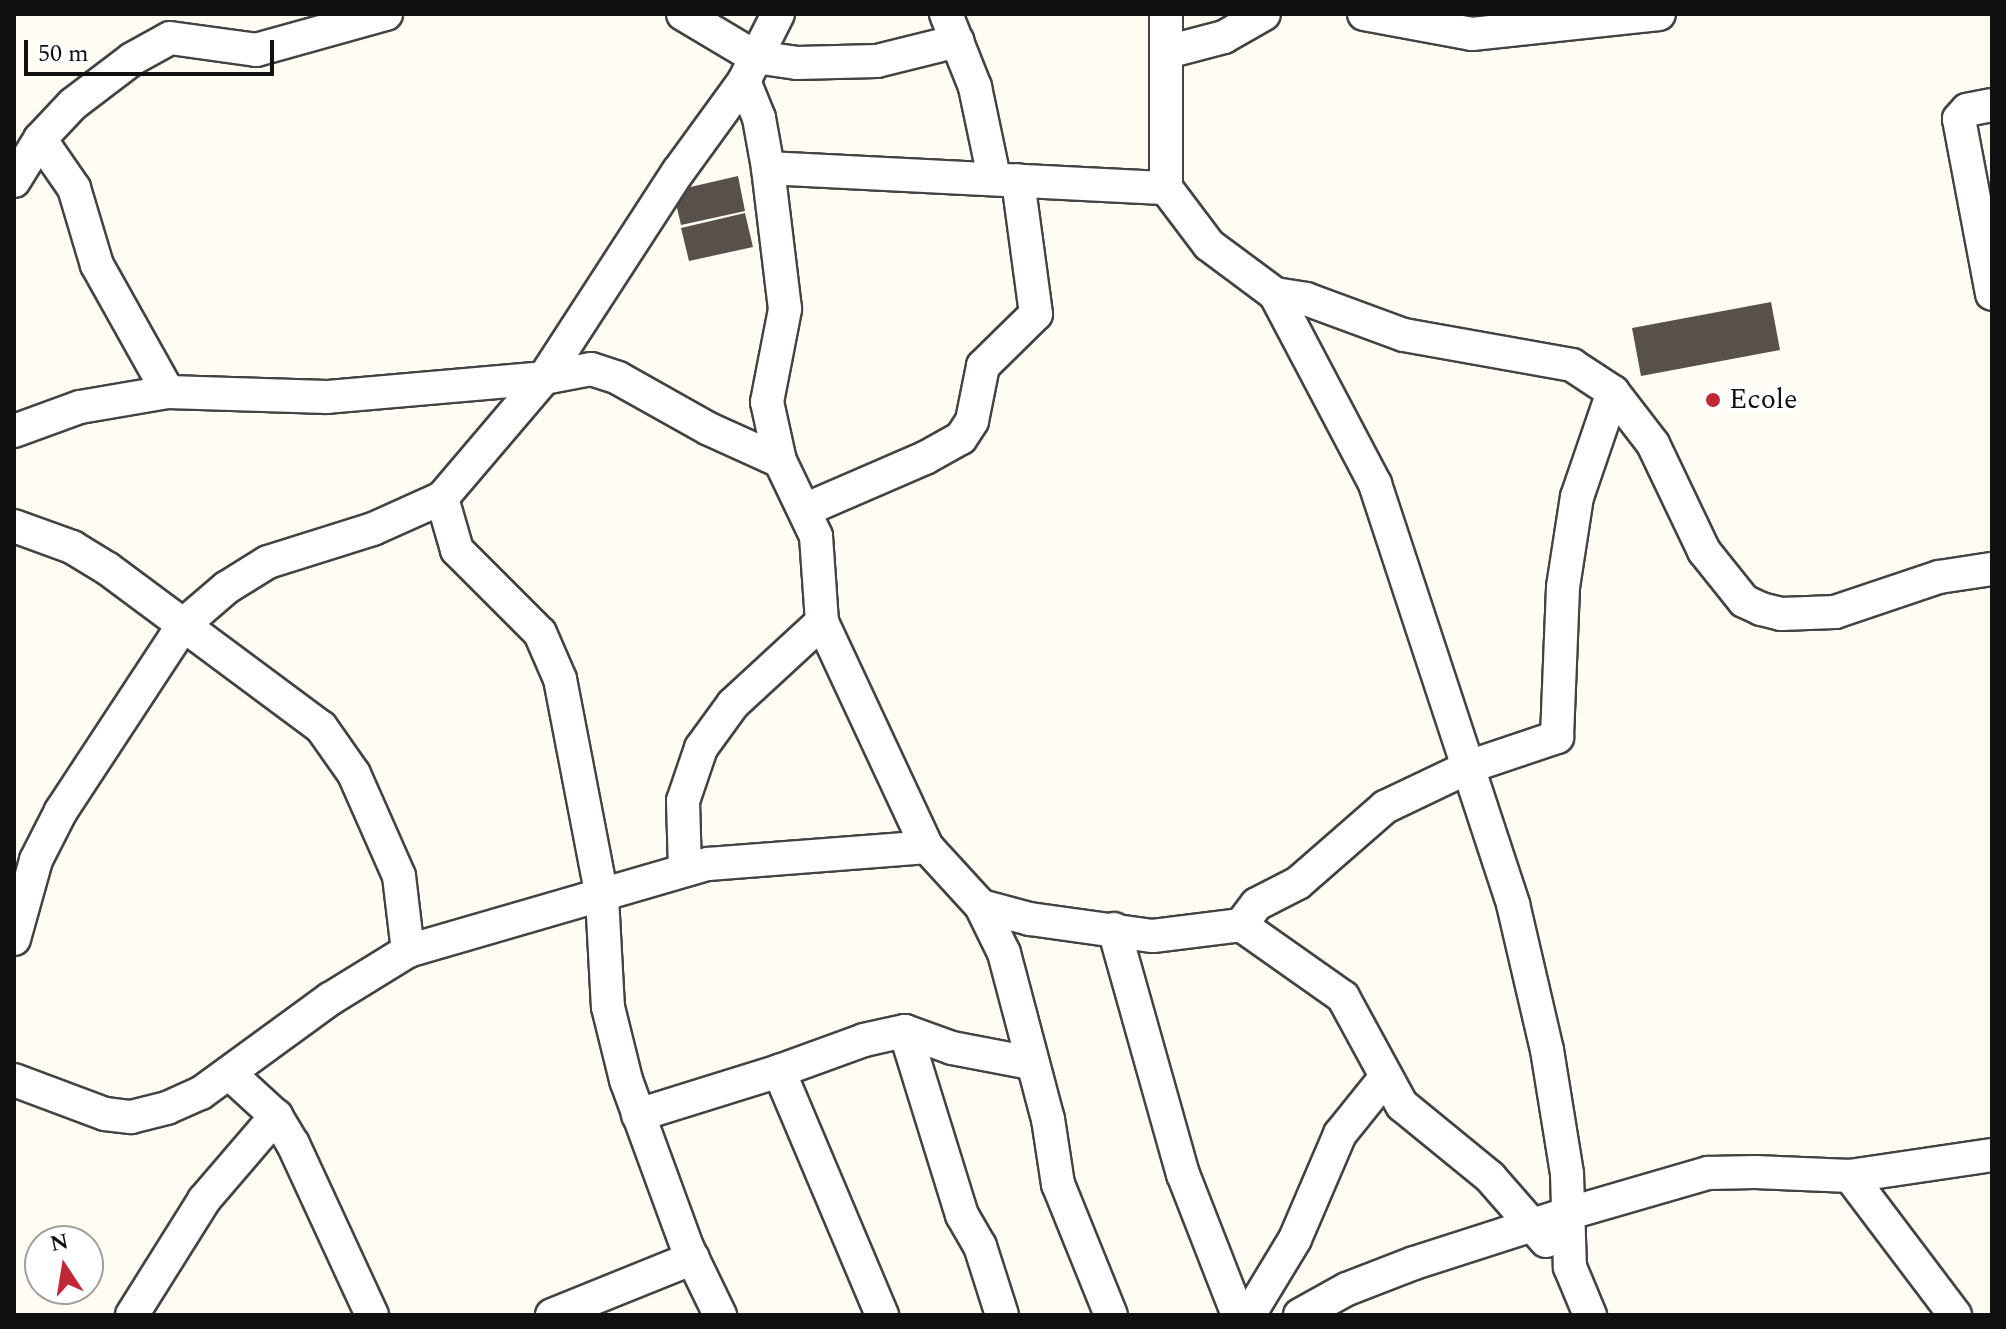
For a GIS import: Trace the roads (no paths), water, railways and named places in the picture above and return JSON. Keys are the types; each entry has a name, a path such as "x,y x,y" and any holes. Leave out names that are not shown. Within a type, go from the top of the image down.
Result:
{"street":[{"path":"168,392 97,265 74,188 22,159 101,82 170,38 256,50 386,14"},
{"path":"683,14 749,69 768,168 785,309 767,402 780,461 807,509 816,536 822,622 927,847 981,906 1004,953 1058,1184 1111,1315"},
{"path":"14,939 36,860 61,811 183,625 226,588 268,562 373,529 442,498 544,378 749,69 778,14"},
{"path":"1166,14 1166,188 1209,245 1275,294 1375,484 1471,766 1513,904 1547,1050 1570,1213 1570,1267"},
{"path":"1167,52 1224,37 1264,14"},
{"path":"1364,14 1472,34 1659,14"},
{"path":"749,69 853,64 952,28 1006,178 1036,314 983,366 972,421 961,438 925,458 807,509"},
{"path":"1992,105 1967,110 1959,119 1992,294"},
{"path":"768,168 1166,188"},
{"path":"1275,294 1306,299 1404,335 1572,365 1613,392 1653,444 1704,551 1744,601 1761,609 1781,614 1835,612 1939,577 1992,569"},
{"path":"14,431 80,407 168,392 327,397 544,378 591,369 618,378 709,429 780,461"},
{"path":"981,906 1030,919 1187,936 1241,925 1257,904 1298,883 1385,807 1471,766 1557,737 1563,587 1577,497 1613,392"},
{"path":"442,498 457,550 547,644 571,725 602,897 608,1007 638,1115 693,1258 720,1315"},
{"path":"14,526 72,547 321,727 354,774 399,876 408,951"},
{"path":"685,869 683,801 701,748 733,704 822,622"},
{"path":"14,1080 105,1114 131,1117 201,1093 330,999 408,951 602,897 685,869 927,847"},
{"path":"1241,925 1343,997 1402,1105 1490,1177 1570,1267 1590,1315"},
{"path":"1114,929 1183,1174 1238,1315"},
{"path":"638,1115 779,1071 864,1040 905,1031 952,1048 1031,1063"},
{"path":"905,1031 962,1215 980,1246 1002,1315"},
{"path":"779,1071 882,1315"},
{"path":"229,1073 276,1116 372,1315"},
{"path":"1249,1315 1295,1239 1340,1134 1385,1078"},
{"path":"132,1315 204,1200 276,1116"},
{"path":"1300,1315 1414,1263 1708,1173 1850,1176 1992,1155"},
{"path":"1850,1176 1955,1315"},
{"path":"552,1315 693,1258"}],"place":[{"name":"Ecole","path":"1713,400"}]}
